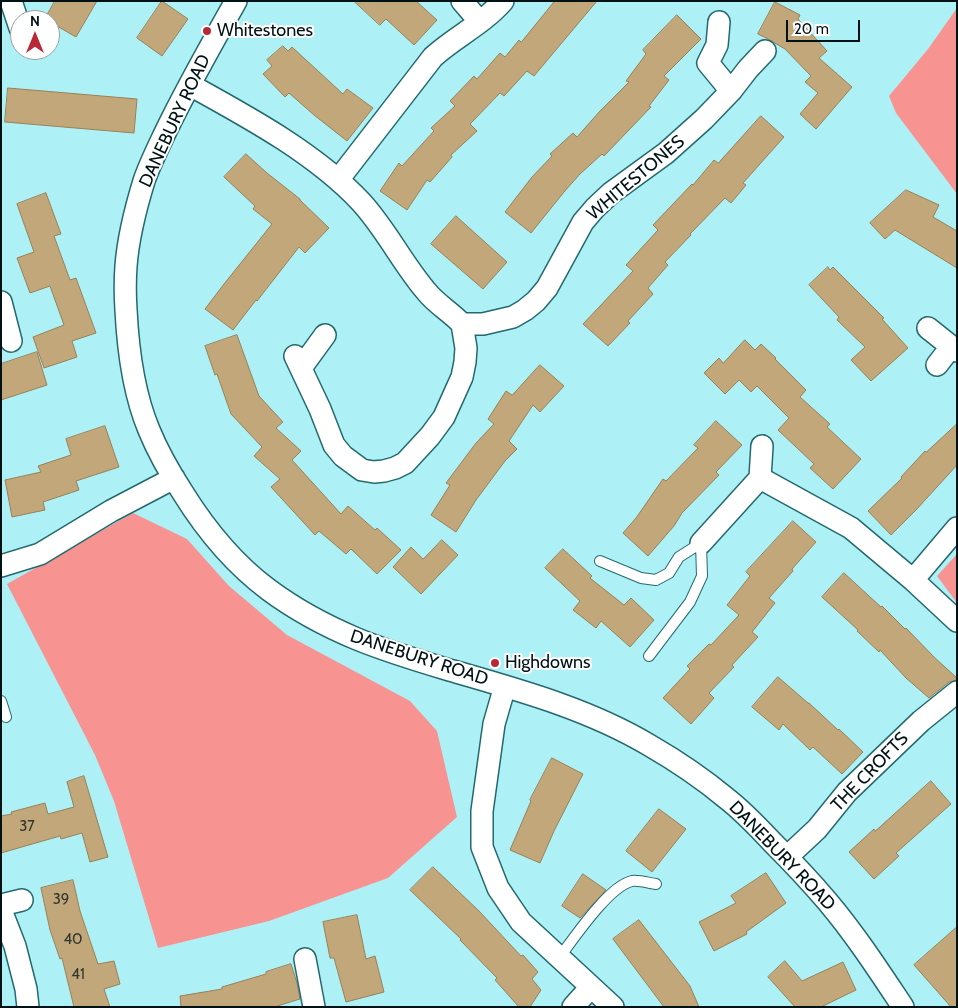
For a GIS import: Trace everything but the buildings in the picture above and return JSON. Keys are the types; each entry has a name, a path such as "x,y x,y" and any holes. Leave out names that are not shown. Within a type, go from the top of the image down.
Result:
{"street":[{"name":"DANEBURY ROAD","path":"236,1 172,119 145,179 132,229 126,266 127,333 138,395 148,428 192,508 210,533 257,581 295,607 338,631 388,651 546,699 627,732 676,762 726,798 787,856 842,920 903,1007"},
{"path":"462,1 480,22"},
{"path":"338,180 433,57 445,46 480,22 503,1"},
{"path":"719,22 717,45 708,63 731,91"},
{"name":"WHITESTONES","path":"462,324 484,324 513,317 536,301 547,288 583,222 595,208 611,193 666,153 704,119 765,51"},
{"path":"190,85 269,130 338,180 371,213 426,292 462,324 466,348 462,377 444,417 430,436 405,463 389,470 374,472 362,470 343,456 334,445 298,362 325,335"},
{"path":"1,304 11,341"},
{"path":"928,328 954,349 937,365"},
{"path":"701,543 760,478 762,446"},
{"path":"1,566 40,554 111,511 174,478"},
{"path":"760,478 851,528 913,580 957,622"},
{"path":"913,580 957,528"},
{"path":"505,686 494,724 482,811 482,847 498,888 521,922 613,1007"},
{"name":"THE CROFTS","path":"787,856 817,829 847,792 921,721 957,692"},
{"path":"1,910 15,946 26,989 28,1007"},
{"path":"305,959 314,1007"},
{"path":"573,1007 591,986"}],"lane":[{"path":"600,561 641,578 656,580 669,573 679,557 701,543"},
{"path":"649,656 690,602 698,585 702,576 701,543"},
{"path":"1,701 6,717"},
{"path":"559,958 606,899 623,884 634,880 656,884"}],"shaded area":[{"path":"957,8 957,194 896,113 889,96 928,49"},
{"path":"133,513 187,539 229,586 287,635 410,701 437,731 457,817 388,878 269,921 158,948 114,801 95,755 7,584"},
{"path":"957,554 957,603 937,576"}],"place":[{"name":"Whitestones","path":"207,31"},
{"name":"Highdowns","path":"495,663"}]}
